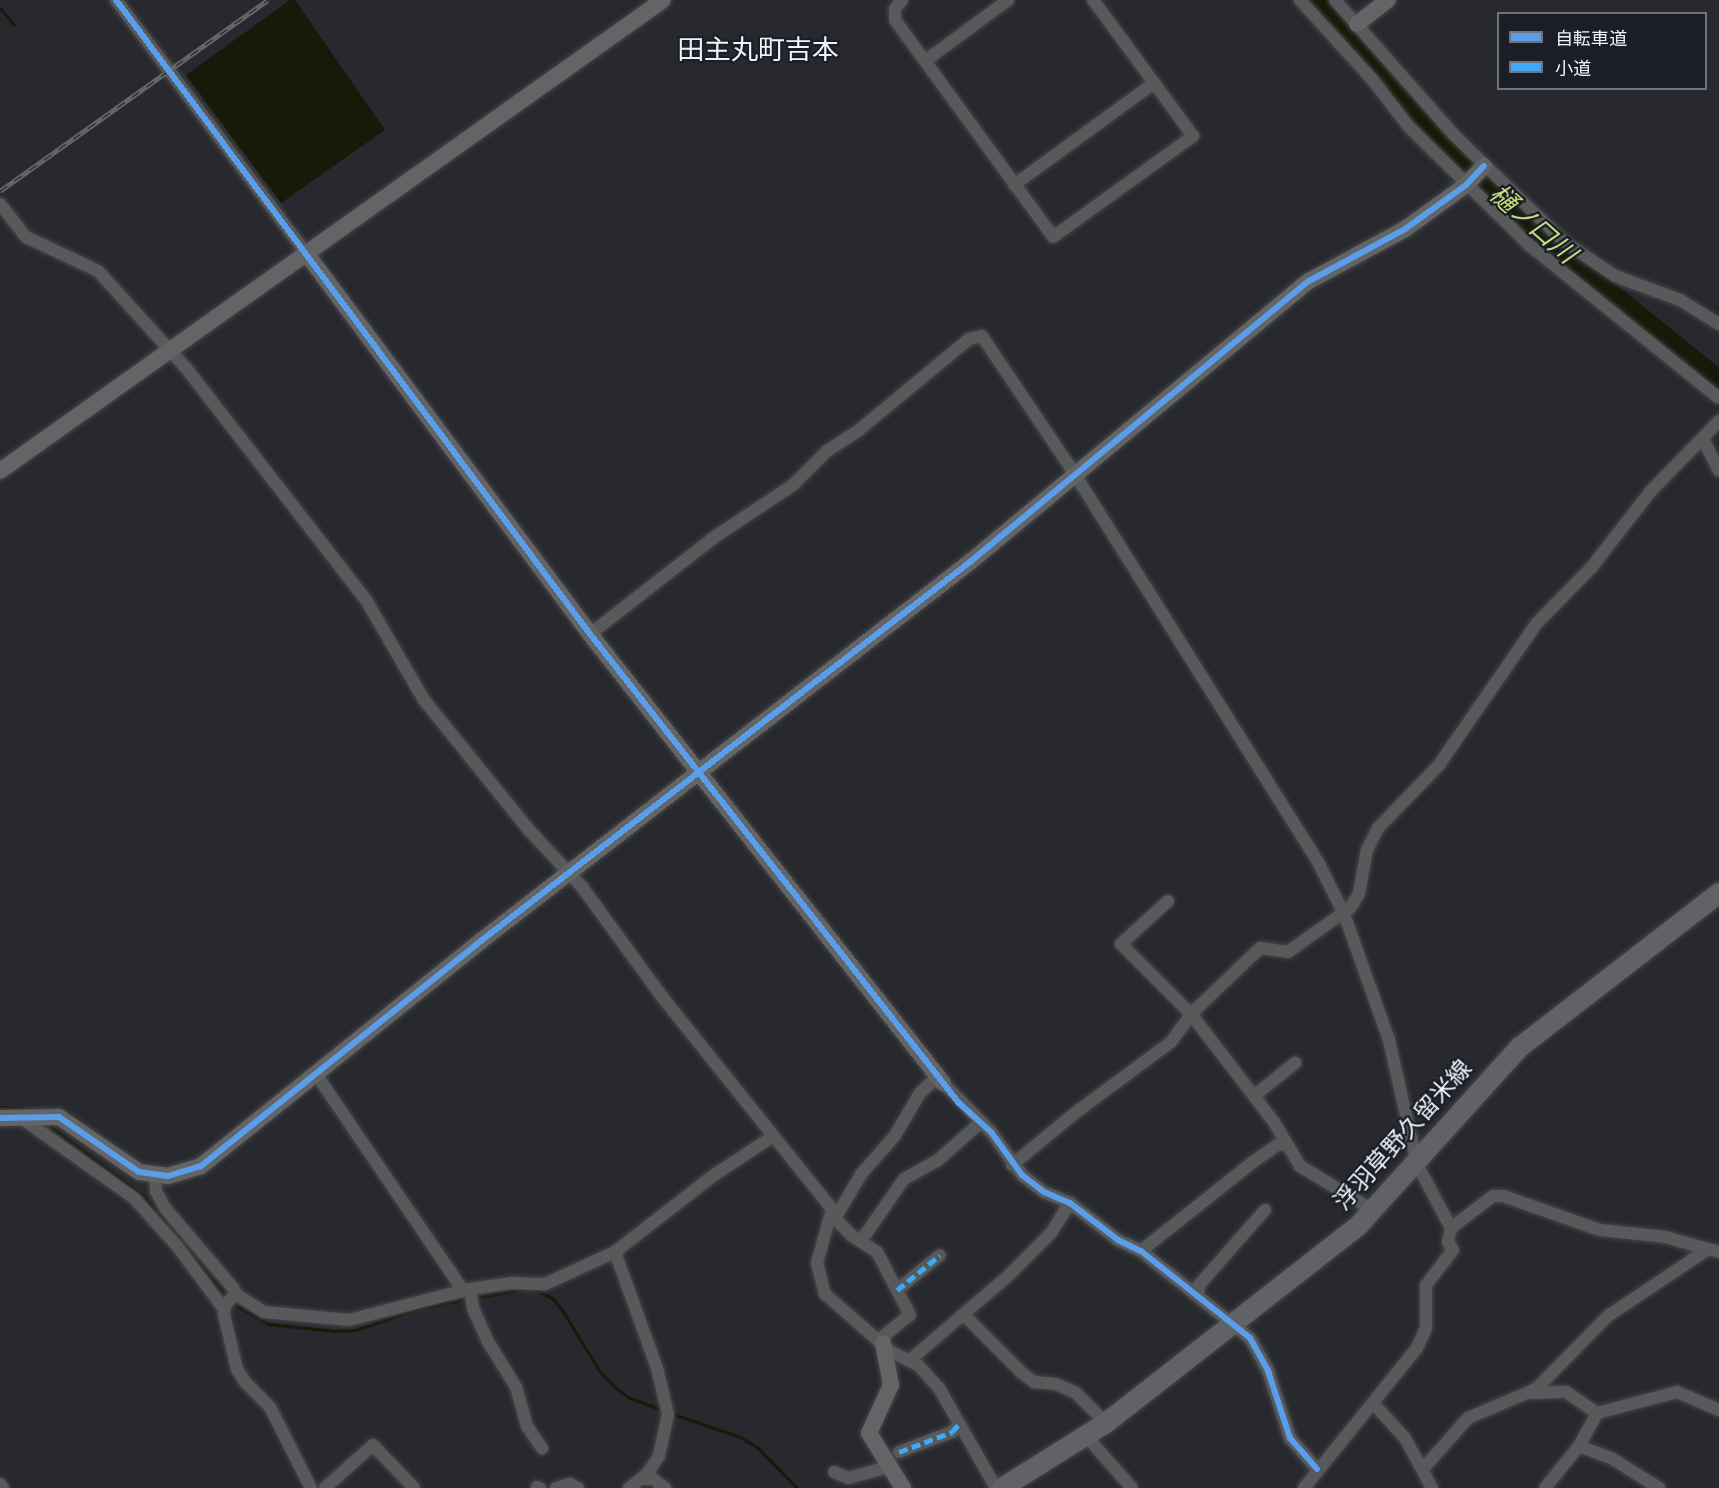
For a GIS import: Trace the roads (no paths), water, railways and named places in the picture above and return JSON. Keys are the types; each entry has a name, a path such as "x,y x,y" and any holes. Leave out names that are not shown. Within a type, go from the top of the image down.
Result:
{"main road":[{"name":"浮羽草野久留米線","path":"1002,1488 1106,1423 1234,1325 1374,1211 1520,1047 1719,893"}],"street":[{"path":"116,0 590,634 700,771 940,1080 980,1123 1012,1165 1044,1192 1070,1203 1118,1240 1142,1251 1198,1294 1260,1349 1290,1438 1317,1469"},
{"path":"0,471 663,0"},
{"path":"902,0 895,9 895,20 1053,237 1193,136 1092,0"},
{"path":"925,61 1008,0"},
{"path":"1300,0 1340,42 1409,127 1528,244 1719,398"},
{"path":"1335,0 1482,167 1563,241 1616,276 1680,300 1719,324"},
{"path":"1357,24 1388,0"},
{"path":"1014,185 1154,83"},
{"path":"0,1118 43,1115 71,1122 123,1164 155,1176 177,1174 201,1166 568,873 1076,476 1309,281 1405,229 1468,183 1482,167"},
{"path":"0,204 26,237 98,271 171,350 366,600 424,700 568,873 772,1137 832,1209 832,1215 820,1242 819,1279 834,1305 859,1320 881,1341 910,1360 939,1388 996,1488"},
{"path":"590,634 716,536 793,485 827,451 859,430 975,335 982,336 1001,361 1076,476 1296,826 1344,914 1389,1040 1417,1164 1451,1228 1448,1242 1453,1250 1426,1285 1426,1328 1417,1348 1317,1469 1304,1488"},
{"path":"1012,1165 1075,1113 1171,1042 1191,1014 1260,948 1288,952 1344,914 1359,892 1367,850 1378,828 1439,765 1537,623 1591,568 1651,491 1704,441 1719,421"},
{"path":"1704,441 1719,470"},
{"path":"1168,901 1122,944 1191,1014 1254,1096 1300,1166 1374,1211"},
{"path":"1254,1096 1294,1063"},
{"path":"316,1074 468,1290 487,1340 516,1387 527,1426 542,1448"},
{"path":"832,1215 837,1215 862,1173 894,1137 920,1093 940,1080"},
{"path":"23,1117 134,1198 177,1246 224,1307 237,1369 245,1382 270,1407 311,1488"},
{"path":"861,1240 904,1179 937,1161 980,1123"},
{"path":"155,1176 156,1191 165,1208 243,1302 264,1312 349,1320 468,1290 511,1283 545,1284 615,1252 714,1175 772,1137"},
{"path":"1142,1251 1253,1162 1277,1145 1286,1144"},
{"path":"1451,1228 1493,1196 1503,1196 1600,1230 1665,1238 1713,1251"},
{"path":"910,1360 964,1315 1051,1233 1070,1203"},
{"path":"1198,1294 1199,1285 1265,1210"},
{"path":"832,1215 877,1252 910,1315 881,1341"},
{"path":"1422,1488 1425,1472 1474,1413 1526,1394 1546,1381 1608,1316 1713,1251"},
{"path":"615,1252 657,1368 668,1414 659,1456 641,1479 629,1488"},
{"path":"897,1290 940,1256"},
{"path":"224,1307 235,1295"},
{"path":"964,1315 1022,1373 1034,1382 1056,1384 1076,1393 1106,1423"},
{"path":"881,1341 891,1386 869,1433 903,1488"},
{"path":"1526,1394 1560,1390 1598,1413"},
{"path":"1545,1488 1579,1446 1598,1413 1677,1392 1719,1410"},
{"path":"1373,1403 1405,1438 1432,1488"},
{"path":"899,1452 952,1432 959,1424"},
{"path":"1086,1436 1132,1488"},
{"path":"325,1488 372,1445 414,1488"},
{"path":"1579,1446 1611,1458 1659,1488"},
{"path":"834,1472 848,1478 888,1467"},
{"path":"641,1479 653,1479 665,1488"},
{"path":"0,1484 3,1488"},
{"path":"556,1488 570,1484 578,1488"}],"waterway":[{"name":"樋ノ口川","path":"1314,0 1495,194 1538,233 1719,379"},
{"path":"0,8 14,25"},
{"path":"0,1107 20,1107 29,1112"},
{"path":"47,1124 143,1195 227,1297"},
{"path":"474,1298 523,1289"},
{"path":"533,1289 552,1298 564,1313 600,1372 616,1388 628,1397 664,1411"},
{"path":"233,1304 268,1324 335,1331 355,1330 418,1309 467,1299"},
{"path":"673,1414 740,1437 758,1448 797,1488"}],"railway":[{"path":"0,191 268,0"}],"district":[{"name":"田主丸町吉本","path":"758,51"}]}
